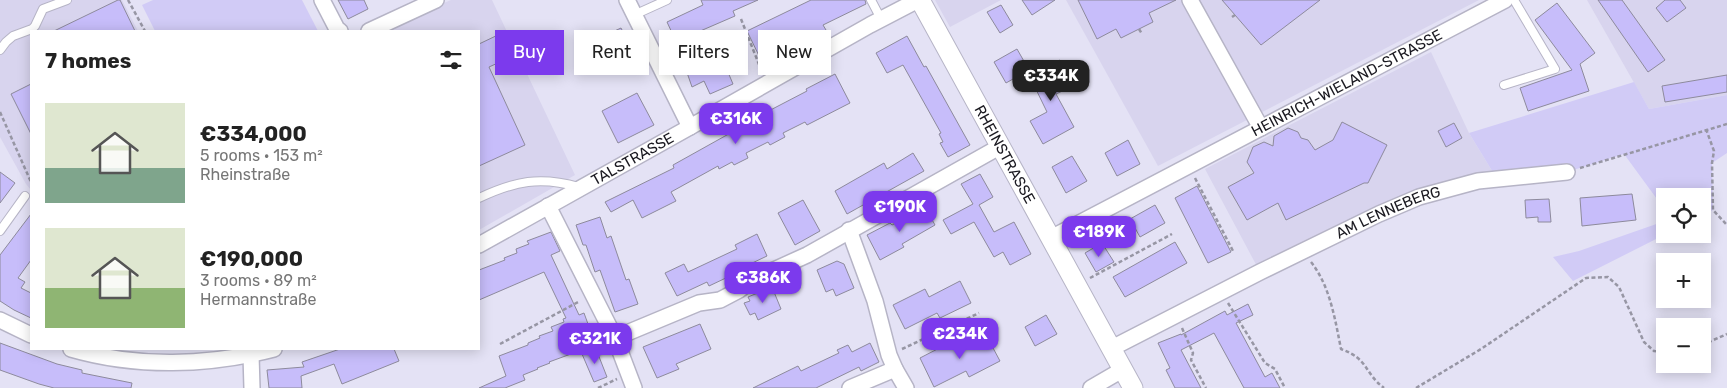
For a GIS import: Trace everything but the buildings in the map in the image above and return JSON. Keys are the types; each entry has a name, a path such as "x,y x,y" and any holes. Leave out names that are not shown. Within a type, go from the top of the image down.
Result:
{"street":[{"path":"322,0 338,30"},
{"path":"371,30 436,0"},
{"path":"627,0 690,127"},
{"name":"TALSTRASSE","path":"480,244 881,19 919,0"},
{"name":"RHEINSTRASSE","path":"919,0 1112,348 1132,388"},
{"path":"1190,0 1261,128"},
{"name":"HEINRICH-WIELAND-STRASSE","path":"1051,238 1505,0"},
{"path":"615,338 699,303 720,300 739,290 752,280 807,255 1001,146"},
{"name":"AM LENNEBERG","path":"1112,348 1379,214 1419,197 1478,181 1567,172"},
{"path":"548,206 615,338 631,381"},
{"path":"849,230 875,301 892,362 906,388"},
{"path":"0,320 30,335"},
{"path":"87,351 160,364 204,361 251,355 270,350"},
{"path":"251,355 252,388"},
{"path":"850,388 892,362"},
{"path":"1091,388 1122,370"}],"lane":[{"path":"0,50 14,36 32,29 42,9 67,0"},
{"path":"634,15 668,0"},
{"path":"871,0 881,19"},
{"path":"1504,85 1556,69 1514,0"},
{"path":"480,198 505,186 542,180 581,188"},
{"path":"0,231 25,196"}],"path":[{"path":"128,0 143,30"},
{"path":"740,19 758,61"},
{"path":"1138,29 1142,34"},
{"path":"0,112 30,180"},
{"path":"1567,172 1727,124"},
{"path":"1706,129 1714,151 1712,163 1713,210 1727,225"},
{"path":"1189,165 1233,251"},
{"path":"1087,280 1172,234"},
{"path":"1296,255 1310,261 1318,272 1334,315 1342,349 1354,353 1367,366 1374,380 1384,388"},
{"path":"1416,388 1481,349 1586,278 1608,277 1619,287 1644,342 1656,351"},
{"path":"1222,293 1265,363 1275,369 1285,388"},
{"path":"500,344 592,295"},
{"path":"892,362 980,313"},
{"path":"1176,316 1193,353 1191,360 1206,388"},
{"path":"1711,341 1727,334"},
{"path":"598,388 631,381"}],"shaded area":[{"path":"0,0 122,0 137,30 30,30 30,189 0,137"},
{"path":"153,0 302,0 317,30 154,30 142,5"},
{"path":"451,0 492,0 506,30 495,30 495,75 528,75 575,175 480,229 480,30 381,30"},
{"path":"935,0 1001,0 950,27"},
{"path":"1066,0 1479,0 1158,166"},
{"path":"1587,0 1727,0 1727,95 1649,109"},
{"path":"1431,52 1469,133 1497,179 1456,186 1260,272 1205,169"},
{"path":"1634,82 1649,109 1727,95 1727,153 1712,163 1713,210 1711,211 1711,188 1656,188 1656,198 1624,154 1567,172 1497,179 1469,133"},
{"path":"1656,224 1656,239 1573,281 1553,257 1579,251"}]}
